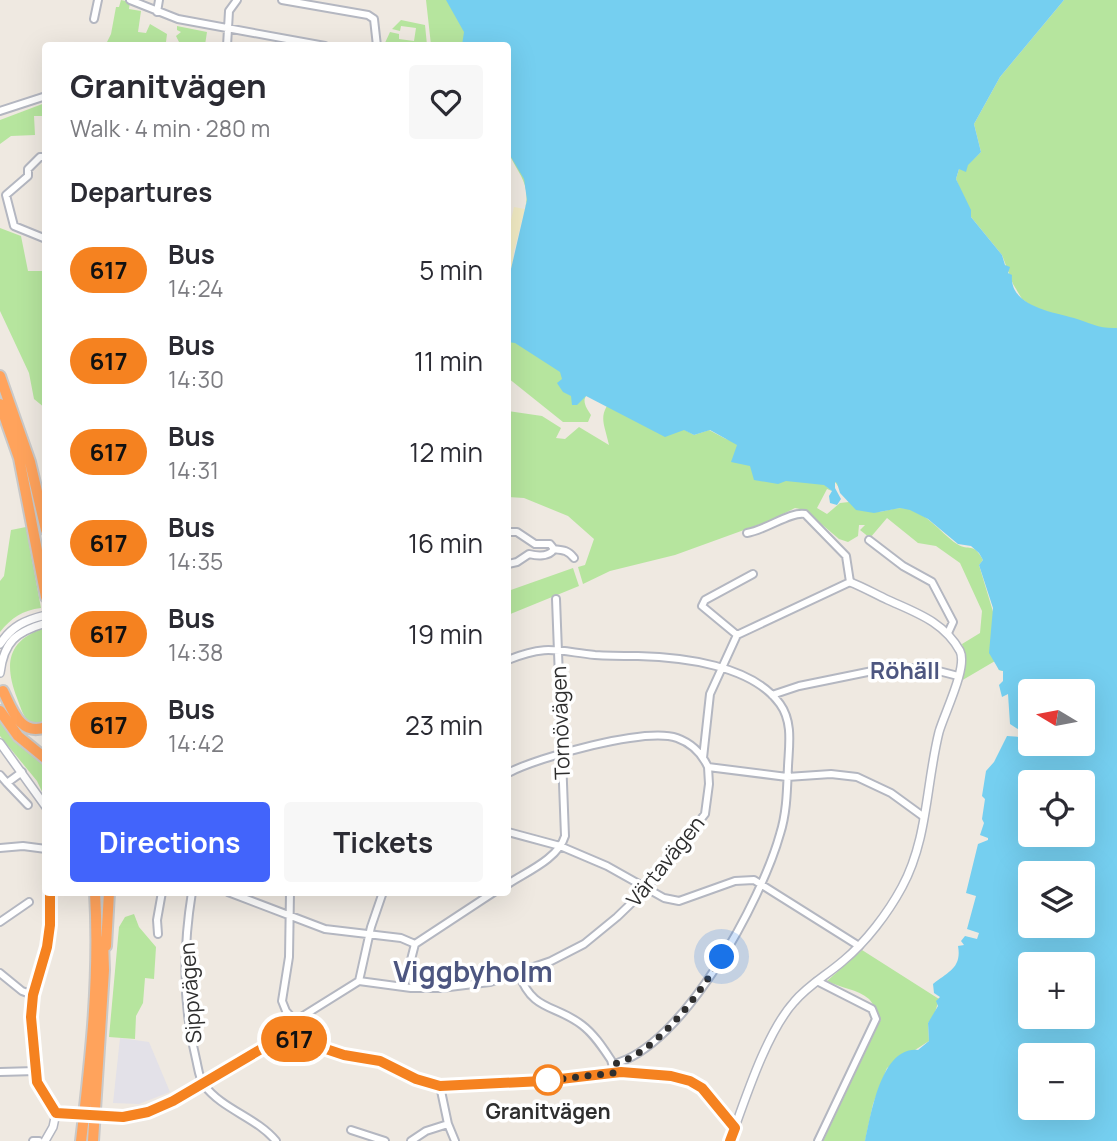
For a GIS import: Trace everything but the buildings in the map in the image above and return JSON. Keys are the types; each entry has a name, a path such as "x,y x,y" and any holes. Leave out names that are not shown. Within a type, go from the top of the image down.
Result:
{"highway":[{"path":"0,376 30,462 42,513"},
{"path":"0,404 19,458 42,576"},
{"path":"2,694 24,726 34,730 42,728"},
{"path":"0,711 18,736 42,756"},
{"path":"90,896 97,930"},
{"path":"81,1141 95,1011 95,896"},
{"path":"102,896 104,970"},
{"path":"93,1141 109,896"}],"street":[{"path":"94,19 98,0"},
{"path":"130,0 178,19 303,42"},
{"path":"157,12 159,0"},
{"path":"282,0 369,15 374,19 377,42"},
{"path":"227,42 229,11 234,1"},
{"path":"0,111 42,97"},
{"path":"42,157 27,169 28,176 6,195 14,226 42,237"},
{"path":"747,533 770,527 793,514 805,514 846,555 850,582"},
{"path":"511,532 517,532 535,544 550,544 554,549"},
{"path":"869,540 903,566 924,576 935,585 953,622 947,633"},
{"path":"511,563 529,554 543,555 554,549 570,552 574,558"},
{"path":"737,635 702,606 705,600 753,575"},
{"path":"704,758 708,731 708,701 720,668 737,635 850,582 922,615 947,633 962,657 939,733 925,817 913,862 903,885 859,946 793,1003 778,1025 730,1141"},
{"name":"Tornövägen","path":"556,599 565,836 560,846"},
{"path":"0,644 13,627 25,620 42,616"},
{"path":"2,694 4,686 0,674 4,653 13,639 26,629 42,624"},
{"path":"511,659 536,649 557,649 595,655 681,658 720,668 751,681 772,695 782,706 787,720 789,741 785,810 780,833 762,883 737,934 691,1003 641,1052 624,1062 613,1064"},
{"path":"772,695 892,667 931,669 958,676"},
{"path":"511,772 536,760 656,734 678,738 704,758 708,767 787,777 831,774 857,777 891,793 925,817"},
{"path":"0,743 42,801"},
{"path":"0,759 9,754"},
{"name":"Värtavägen","path":"359,981 404,987 490,982 551,961 584,943 646,889 705,814 708,767"},
{"path":"7,783 22,772"},
{"path":"0,775 28,805"},
{"path":"511,833 560,846 607,866 664,898 679,901 735,881 754,880 859,946"},
{"path":"0,848 23,846 42,848"},
{"path":"511,882 552,855 560,846"},
{"path":"33,1141 42,1141 53,1128 56,1113 37,1082 31,1017 33,995 47,947 50,896"},
{"path":"158,933 157,920 161,896"},
{"name":"Sippvägen","path":"191,896 185,941 185,974 191,1041 202,1083"},
{"path":"238,896 326,929 401,938 415,944"},
{"path":"290,896 289,957 282,1001 295,1021"},
{"path":"287,1039 295,1021 359,981 369,934 382,896"},
{"path":"404,987 415,944 488,896"},
{"path":"0,922 29,902"},
{"path":"0,973 22,991 33,995"},
{"path":"519,974 528,994 582,1025 613,1064 613,1073"},
{"path":"817,981 872,1009 876,1019 818,1141"},
{"path":"56,1113 129,1116 148,1112 173,1101 268,1045 287,1039 299,1040 344,1055 380,1061 416,1079 440,1086 543,1081 613,1073 671,1076 690,1081 702,1088 735,1128"},
{"path":"0,1072 36,1071"},
{"path":"202,1083 234,1111 260,1125 276,1141"},
{"path":"440,1086 448,1124 455,1141"},
{"path":"411,1141 426,1131 448,1124"},
{"path":"351,1130 385,1141"}],"shaded area":[{"path":"120,1038 149,1042 170,1092 139,1104 113,1103"}],"green space":[{"path":"121,0 130,2 129,9 141,11 138,32 146,33 150,24 167,34 166,42 107,42 116,7 119,7"},
{"path":"426,0 484,0 508,42 431,42"},
{"path":"1064,0 1117,0 1117,328 1096,328 1033,307 1022,299 1002,255 971,217 956,179 959,169 981,152 974,124 1000,77"},
{"path":"401,20 425,25 427,42 385,42 390,32 399,34 399,39 414,41 416,28 401,26 400,31 392,29"},
{"path":"177,26 207,32 205,42 179,42 176,36 181,32 177,30"},
{"path":"511,49 545,133 525,209 525,186 511,158"},
{"path":"42,104 42,116 34,116 35,135 11,136 0,144 0,120"},
{"path":"0,228 21,236 28,271 42,271 42,406 34,399 29,373 0,311"},
{"path":"529,340 586,396 585,403 591,415 588,422 563,422 511,380 511,342"},
{"path":"617,392 694,435 709,430 726,439 782,450 832,491 827,489 817,508 827,514 840,503 849,502 833,479 879,512 910,509 931,522 957,544 974,549 983,560 979,565 1006,655 1003,681 1003,671 999,670 995,661 961,681 966,660 962,644 980,633 982,611 960,563 936,546 918,543 887,518 870,538 860,530 865,525 859,525 858,536 848,542 839,539 805,510 795,508 769,521 675,555 610,571 583,584 578,567 585,565 594,539 568,516 524,498 511,497 511,411 542,416 561,428 556,438 565,439 579,427 609,445 603,418 606,407"},
{"path":"26,527 41,608 18,616 0,632 0,581 4,576 11,530"},
{"path":"573,568 579,586 511,614 511,590"},
{"path":"42,629 42,722 34,724 25,718 21,708 13,686 10,664 16,646 32,633"},
{"path":"0,716 42,764 42,792 37,781 0,736"},
{"path":"134,914 139,927 156,947 154,979 145,978 143,1003 136,1016 135,1039 109,1037 119,927 125,917"},
{"path":"862,950 939,999 934,1016 928,1023 929,1041 887,1068 873,1104 865,1141 823,1141 881,1019 865,996 827,981"}],"sand":[{"path":"514,207 525,209 514,251 511,276 511,220"}],"water":[{"path":"446,0 1064,0 1000,77 974,124 981,152 968,165 966,172 959,169 956,179 971,210 971,217 1002,255 1005,265 1010,267 1008,273 1012,275 1017,294 1044,310 1100,327 1117,328 1117,1141 865,1141 875,1100 887,1070 895,1059 905,1052 918,1050 929,1041 928,1023 940,997 934,993 933,984 956,965 958,946 964,945 961,941 965,936 977,939 979,933 967,929 976,896 966,893 978,844 988,840 980,835 984,823 982,819 985,799 982,796 986,771 994,762 1007,736 1018,737 1018,756 1096,756 1096,679 1018,679 1018,729 1010,724 1008,694 1002,697 999,685 1003,681 1003,671 999,670 989,653 993,608 979,565 983,560 971,546 958,544 928,519 910,510 900,508 874,513 856,510 840,493 835,482 841,499 837,505 830,503 829,496 832,491 824,485 786,481 778,484 754,480 750,466 731,462 737,445 710,430 694,435 684,430 665,437 586,396 577,405 572,405 571,396 563,392 557,383 562,379 560,372 511,342 511,269 527,200 524,179 511,157 511,42 462,42 464,32"}],"bus line":[{"name":"617","path":"50,896 47,947 33,995 31,1017 37,1082 56,1113 123,1117 148,1112 173,1101 268,1045 281,1039 292,1039 307,1042 316,1048 380,1061 430,1085 440,1086 543,1081 621,1072 671,1076 690,1081 702,1088 735,1128 730,1141"}],"place":[{"name":"Granitvägen","path":"548,1080"}],"district":[{"name":"Röhäll","path":"905,670"},
{"name":"Viggbyholm","path":"473,971"}],"route":[{"path":"548,1080 543,1081 613,1073 613,1064 624,1062 641,1052 691,1003 722,957"}]}
